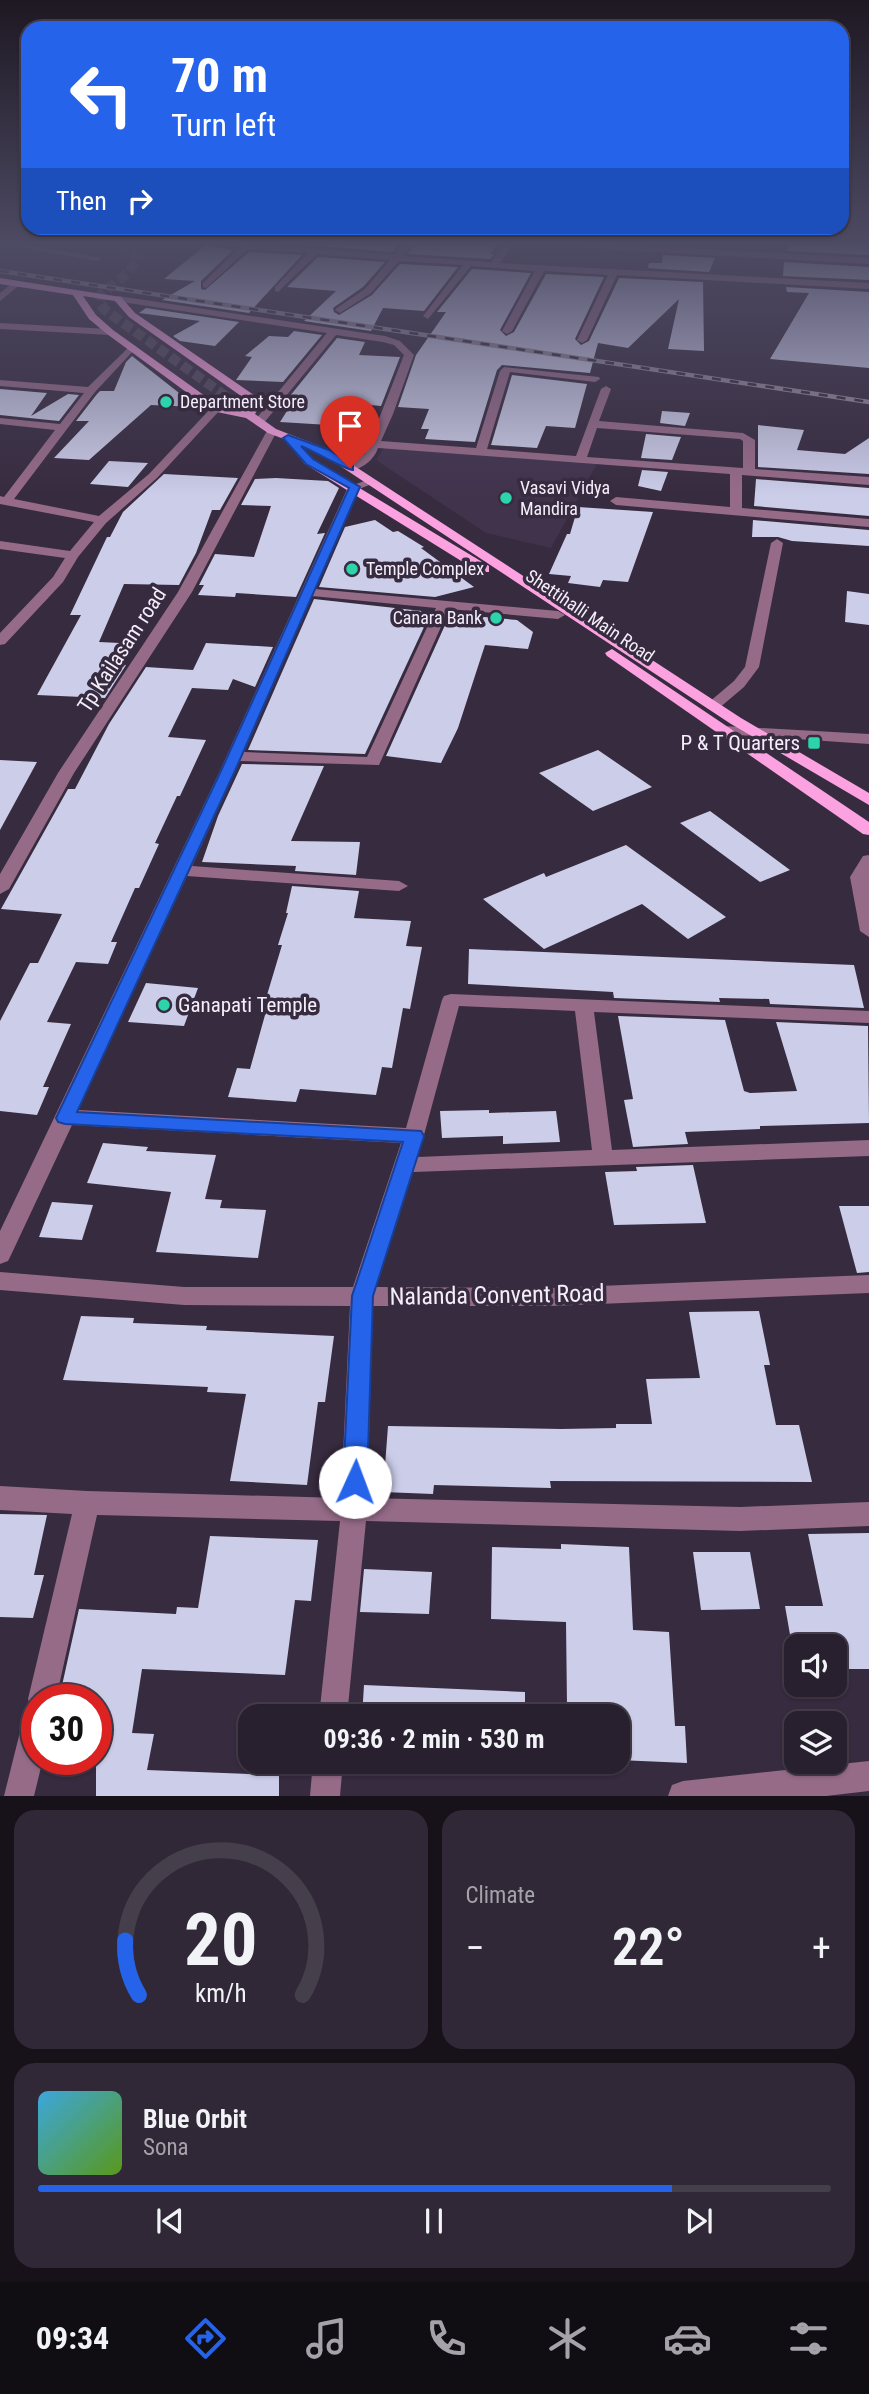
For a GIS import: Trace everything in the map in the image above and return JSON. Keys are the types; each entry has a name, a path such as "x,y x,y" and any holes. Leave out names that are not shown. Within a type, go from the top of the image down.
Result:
{"main road":[{"name":"Shettihalli Main Road","path":"105,328 216,409 254,418 272,431 326,452 350,468 363,485 558,615 869,830"},
{"path":"151,328 257,401 254,418"},
{"name":"Shettihalli Main Road","path":"288,438 309,462 363,485 753,731 869,800"}],"street":[{"path":"33,328 110,332"},
{"path":"306,328 390,340 409,355 397,378 387,416 370,456 350,468"},
{"path":"582,340 588,328"},
{"path":"238,405 254,418 333,332"},
{"path":"102,520 3,501 91,390 132,346"},
{"path":"480,452 508,369 595,379"},
{"path":"0,383 91,390"},
{"path":"580,459 606,389"},
{"path":"0,641 58,579 73,555 102,520 153,476 216,409"},
{"path":"0,421 61,427"},
{"path":"592,424 743,436 749,440 736,512"},
{"name":"Tp Kailasam road","path":"0,888 66,774 185,592 272,431"},
{"path":"373,444 869,481"},
{"path":"0,1255 234,757 308,592 363,485"},
{"path":"616,501 869,523"},
{"path":"713,706 739,684 752,667 777,543"},
{"path":"0,545 73,555"},
{"path":"308,592 558,615"},
{"path":"234,757 373,762 443,604"},
{"path":"724,731 869,739"},
{"path":"869,860 859,877 869,931"},
{"path":"181,870 399,886"},
{"path":"334,1704 354,1508 362,1296 414,1136 451,1000 869,1017"},
{"path":"584,1006 603,1157"},
{"path":"65,1118 414,1136"},
{"path":"405,1165 869,1148"},
{"name":"Nalanda Convent Road","path":"0,1282 184,1296 550,1297 869,1284"},
{"path":"0,1498 87,1503 740,1520 869,1514"},
{"path":"45,1684 87,1503"},
{"path":"325,1796 327,1774"},
{"path":"19,1796 24,1775"},
{"path":"683,1796 869,1776"}],"shaded area":[{"name":"Vasavi Vidya Mandira","path":"384,448 598,462 551,548 486,533 376,460"}],"building":[{"path":"188,328 233,328 215,346 180,341 173,336"},
{"path":"350,328 373,328 371,331"},
{"path":"435,328 501,328 500,330 506,336 516,328 580,328 575,339 581,345 589,341 595,328 649,328 628,348 598,343 590,373 502,365 497,370 475,442 425,439 429,429 421,429 429,409 398,407 416,355"},
{"path":"673,328 704,328 704,351 668,349"},
{"path":"788,328 869,328 869,368 770,359"},
{"path":"294,331 322,335 283,382 236,380 252,357 245,356 269,336 288,337"},
{"path":"337,338 365,342 359,355 400,357 381,406 370,405 356,455 325,435 329,425 280,422 287,411 281,407"},
{"path":"132,356 197,407 151,405 89,460 54,458 89,421 76,421 97,394 100,391 114,391 126,362"},
{"path":"512,375 587,384 575,428 546,426 537,448 491,445"},
{"path":"0,389 47,393 31,416 68,394 79,395 59,421 0,415"},
{"path":"662,411 690,413 685,426 660,423"},
{"path":"758,425 804,430 797,450 845,454 869,438 869,474 758,467"},
{"path":"646,434 681,437 672,460 641,458"},
{"path":"109,461 148,463 128,487 90,484"},
{"path":"642,470 668,472 661,491 638,486"},
{"path":"164,474 238,478 220,510 212,510 196,553 179,585 124,584 99,642 120,643 110,662 126,665 105,698 37,695 81,615 70,615 107,537 110,537 123,512"},
{"path":"255,479 328,481 339,488 317,534 325,533 296,597 236,593 235,597 198,595 204,585 199,585 215,554 254,557 271,506 241,505"},
{"path":"756,479 869,488 869,516 754,506"},
{"path":"578,507 653,512 628,582 603,580 600,587 568,583 571,576 549,574 567,534 570,534"},
{"path":"375,520 424,547 421,548 474,587 435,597 319,587 345,527"},
{"path":"753,520 869,530 869,546 752,537"},
{"path":"847,591 869,594 869,625 845,622"},
{"path":"314,599 431,612 365,754 248,750"},
{"path":"450,614 517,620 533,632 528,649 485,645 458,728 441,763 386,756"},
{"path":"206,643 273,647 255,687 233,679 228,690 192,688 168,737 206,740 180,796 177,796 155,843 159,844 139,888 135,888 111,942 117,942 108,964 76,962 47,1022 71,1024 43,1087 49,1087 37,1115 0,1111 0,1021 30,963 38,963 62,914 1,909 68,789 75,789 109,724 146,667 193,670"},
{"path":"598,750 652,787 593,811 539,773"},
{"path":"0,760 37,762 0,830"},
{"path":"242,764 324,766 291,841 360,842 356,875 295,871 296,866 202,862 218,816"},
{"path":"710,811 790,870 760,882 680,823"},
{"path":"626,845 726,917 688,939 642,904 544,949 483,899 544,873 546,877"},
{"path":"292,886 359,891 354,918 411,921 406,946 422,947 410,1009 403,1008 392,1068 382,1067 376,1095 300,1089 296,1102 228,1097 237,1068 250,1069 265,1015 261,1015 282,945 278,945 288,913"},
{"path":"469,949 854,965 864,1008 770,1004 769,999 719,998 720,1002 614,998 613,992 468,984"},
{"name":"Ganapati Temple","path":"146,983 198,988 184,1026 128,1022"},
{"path":"618,1016 725,1020 744,1091 750,1093 797,1091 776,1022 868,1026 869,1123 760,1126 760,1129 685,1132 688,1144 633,1147 624,1100 633,1099"},
{"path":"489,1110 489,1113 556,1111 560,1142 503,1144 503,1136 442,1138 440,1111"},
{"path":"103,1143 148,1147 146,1151 216,1155 205,1199 222,1200 220,1208 266,1210 258,1258 156,1252 171,1192 87,1183"},
{"path":"693,1165 706,1223 614,1225 605,1172 637,1171 636,1167"},
{"path":"52,1202 93,1205 82,1240 39,1237"},
{"path":"839,1206 869,1206 869,1272 857,1273"},
{"path":"759,1311 770,1365 764,1365 776,1425 799,1425 812,1482 550,1481 551,1488 434,1485 433,1494 383,1492 388,1426 561,1429 652,1424 646,1379 700,1378 689,1312"},
{"path":"81,1316 134,1318 133,1323 207,1326 206,1330 334,1336 325,1402 318,1402 307,1485 230,1481 246,1394 207,1392 208,1387 63,1380"},
{"path":"0,1514 47,1515 34,1575 44,1575 33,1618 0,1617"},
{"path":"869,1533 869,1669 847,1669 847,1634 790,1634 785,1606 823,1606 808,1534"},
{"path":"210,1536 318,1540 311,1601 295,1600 285,1675 142,1669 132,1733 154,1734 147,1770 279,1775 279,1796 96,1796 96,1775 112,1775 112,1684 62,1684 79,1609 176,1614 177,1607 198,1608"},
{"path":"561,1544 629,1547 633,1630 669,1632 675,1726 685,1726 687,1763 630,1761 630,1704 567,1704 566,1622 491,1619 492,1547 561,1549"},
{"path":"693,1552 750,1552 760,1609 701,1610"},
{"path":"364,1569 432,1572 429,1614 360,1612"},
{"path":"364,1685 525,1692 525,1704 363,1704"}],"tunnel":[{"path":"130,328 238,405"}],"railway":[{"path":"377,328 869,402"}],"place":[{"name":"Department Store","path":"166,402"},
{"name":"Vasavi Vidya Mandira","path":"506,498"},
{"name":"Temple Complex","path":"352,569"},
{"name":"Canara Bank","path":"496,618"},
{"name":"P & T Quarters","path":"814,743"},
{"name":"Ganapati Temple","path":"164,1005"}],"route":[{"path":"350,468 326,452 288,438 309,462 355,487 227,773 65,1118 414,1136 362,1296 355,1482"}]}
